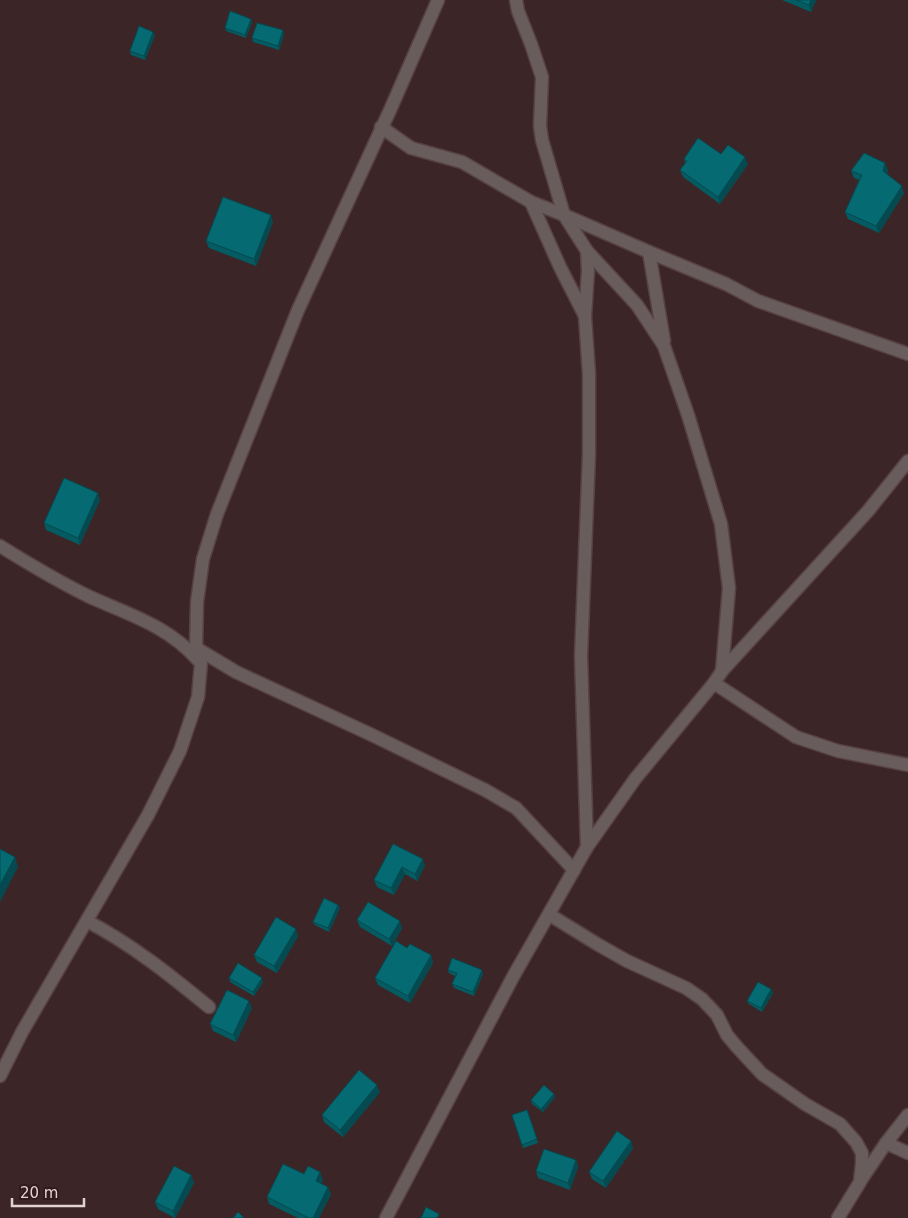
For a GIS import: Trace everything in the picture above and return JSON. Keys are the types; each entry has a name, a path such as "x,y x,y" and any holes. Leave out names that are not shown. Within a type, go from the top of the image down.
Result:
{"street":[{"path":"0,1076 22,1032 148,815 180,751 198,697 200,663 196,648 198,591 204,558 216,514 298,310 438,0"},
{"path":"516,0 518,11 532,44 542,77 540,132 564,214 587,251 637,304 664,346"},
{"path":"381,128 411,148 462,162 531,202 564,214 726,284 758,302 908,354"},
{"path":"531,202 551,249 585,316"},
{"path":"587,251 588,271 585,316 589,374 589,445 581,656 587,847"},
{"path":"649,252 664,346 688,416 721,524 728,588 722,671"},
{"path":"386,1218 514,975 550,915 587,847 635,779 722,671 868,511 908,460"},
{"path":"0,546 90,597 132,614 163,630 186,646 200,663"},
{"path":"196,648 236,672 372,735 485,790 516,808 574,870"},
{"path":"714,683 796,737 838,751 908,765"},
{"path":"550,915 620,957 686,988 702,999 717,1015 727,1034 737,1047 762,1074 805,1104 840,1124 856,1142 862,1153 860,1182"},
{"path":"86,921 134,949 209,1007"},
{"path":"838,1218 886,1143 908,1115"},
{"path":"886,1143 908,1154"}],"building":[{"path":"796,0 811,0 809,5"},
{"path":"230,11 251,19 245,35 225,28"},
{"path":"257,23 283,30 278,46 252,38"},
{"path":"139,26 153,32 144,56 130,51"},
{"path":"698,138 721,154 728,145 745,157 718,197 680,170 687,161 684,159"},
{"path":"864,153 885,163 883,171 902,186 876,226 845,212 862,175 851,171"},
{"path":"223,197 271,215 254,259 206,241"},
{"path":"64,478 98,493 78,538 44,523"},
{"path":"393,844 423,859 415,874 402,867 391,888 374,880"},
{"path":"0,849 15,857 0,885"},
{"path":"324,898 338,905 328,928 313,922"},
{"path":"368,902 400,921 389,939 357,920"},
{"path":"276,917 296,929 274,966 254,955"},
{"path":"396,941 407,948 410,944 431,955 408,996 375,978"},
{"path":"452,958 482,970 473,992 452,984 457,973 448,970"},
{"path":"238,963 262,978 253,992 229,978"},
{"path":"758,982 771,989 761,1008 747,1001"},
{"path":"227,990 249,1001 233,1035 210,1024"},
{"path":"359,1070 377,1085 340,1130 322,1115"},
{"path":"544,1085 554,1094 541,1109 531,1100"},
{"path":"527,1110 537,1139 522,1145 512,1115"},
{"path":"617,1131 631,1141 603,1181 589,1172"},
{"path":"544,1149 576,1160 568,1183 536,1171"},
{"path":"283,1164 304,1174 308,1166 320,1172 316,1181 328,1187 313,1218 309,1218 267,1197"},
{"path":"174,1166 191,1175 173,1211 155,1202"},
{"path":"426,1207 439,1214 437,1218 421,1218"},
{"path":"238,1212 244,1218 233,1218"}]}
